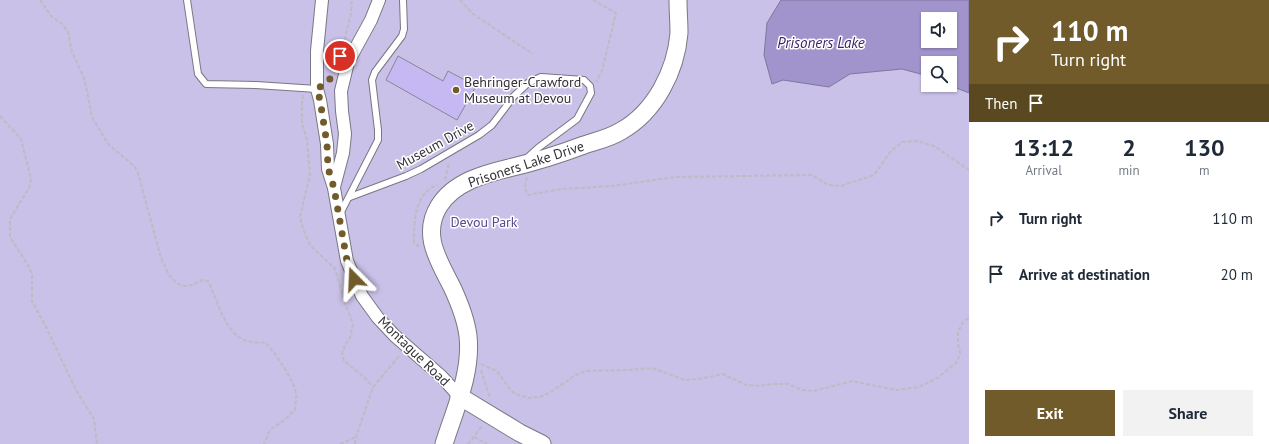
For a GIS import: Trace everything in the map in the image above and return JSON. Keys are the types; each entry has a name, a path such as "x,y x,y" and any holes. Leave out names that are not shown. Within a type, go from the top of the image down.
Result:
{"street":[{"name":"Montague Road","path":"322,0 317,51 317,89 327,144 328,168 334,188 347,261 362,296 378,318 409,349 441,376 459,396 444,444"},
{"path":"334,188 344,153 345,134 341,91 348,62 371,20 379,0"},
{"name":"Prisoners Lake Drive","path":"459,396 468,364 468,335 462,310 433,249 431,232 432,223 439,206 448,195 459,186 488,173 518,166 536,154 556,155 621,132 638,119 661,90 674,57 679,33 678,0"},
{"path":"459,396 520,434 542,444"}],"lane":[{"path":"187,0 198,74 206,84 256,85 317,89"},
{"path":"339,218 344,205 350,197 378,140 372,80 375,72 402,36 404,28 404,0"},
{"name":"Museum Drive","path":"350,197 421,169 479,135 492,125 514,96 528,83 541,77 584,80 590,86 591,93"},
{"path":"536,154 576,120 591,93"}],"path":[{"path":"40,0 52,17 62,24 68,32 72,52 84,78 92,117 108,144 134,166 138,173 161,258 169,275 178,284 185,286 192,285 202,280 208,281 226,323 239,337 246,341 266,343 275,353 291,382 296,393 295,410 282,422 270,430 264,444"},
{"path":"342,49 351,13 352,0"},
{"path":"460,0 473,14 534,54"},
{"path":"591,93 602,71 616,13 592,0"},
{"path":"305,88 302,104 302,123 307,140 310,174 300,217 301,223 310,245 335,269 353,324 350,338 345,345 342,354 344,361 362,374 373,387"},
{"path":"0,116 21,139 31,179 29,188 10,219 10,238 28,265 32,274 32,301 76,390 94,419 97,444"},
{"path":"536,154 525,184 525,191 528,195 562,189 612,186 675,177 812,174 828,185 841,186 874,175 891,151 902,142 917,141 934,146 969,170"},
{"path":"444,185 448,166"},
{"path":"490,399 479,363 497,371 515,394 530,398 549,394 576,374 585,371 652,368 685,380 723,374 746,385 759,386 788,384 802,390 814,391 852,381 896,390 919,387 939,377 957,362 960,353 958,332 963,322 969,318"},
{"path":"355,444 373,387 398,356 409,349"},
{"path":"468,444 486,421"},
{"path":"340,444 356,437"},
{"path":"474,437 487,444"}],"green space":[{"name":"Devou Park","path":"0,0 969,0 969,444 0,444"}],"water":[{"name":"Prisoners Lake","path":"781,0 969,0 969,93 957,88 957,56 921,56 921,74 902,69 850,74 829,87 783,80 772,84 764,55 767,23"}],"building":[{"name":"Behringer-Crawford Museum at Devou","path":"398,56 443,81 448,71 476,86 457,120 386,80"}],"place":[{"name":"Behringer-Crawford Museum at Devou","path":"456,90"}],"route":[{"path":"340,56 329,81 317,89 327,144 328,168 334,188 343,245 354,279"}]}
